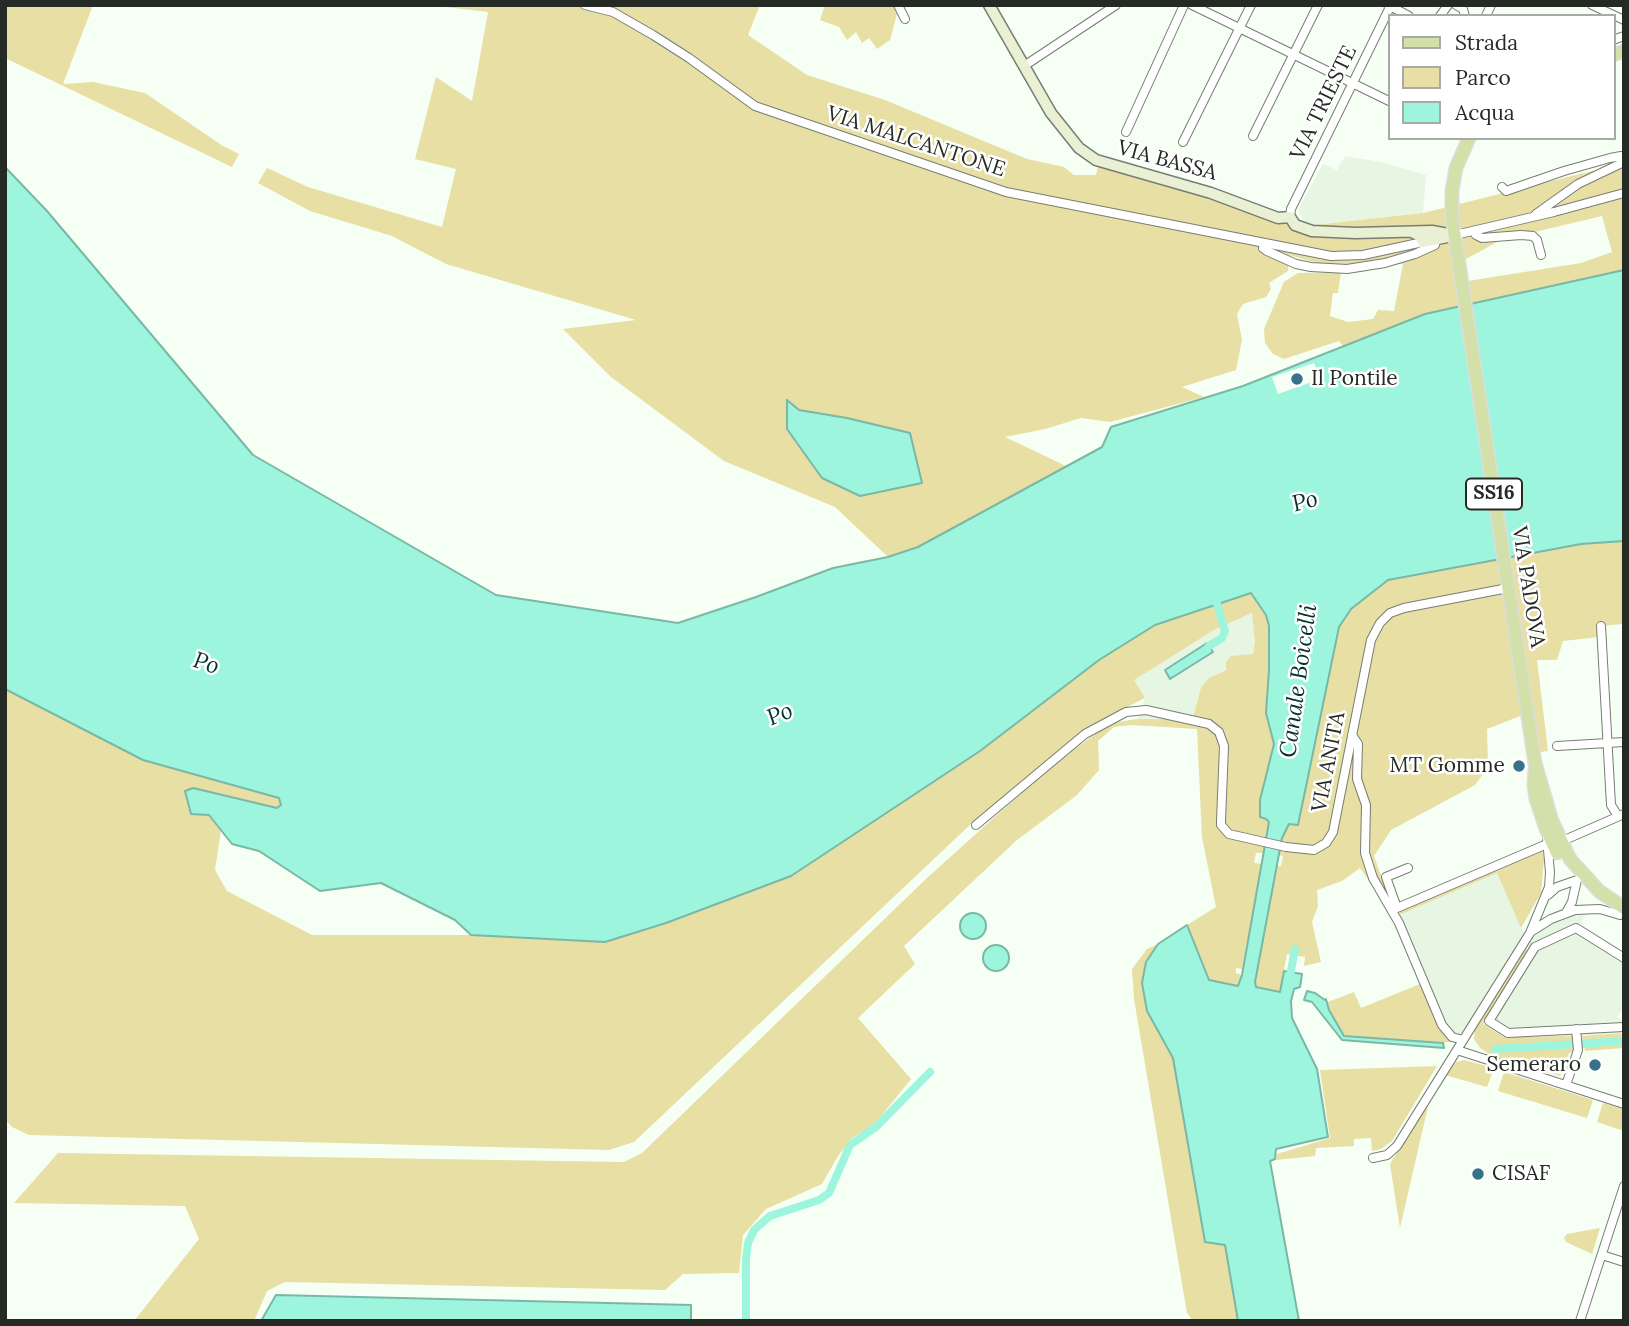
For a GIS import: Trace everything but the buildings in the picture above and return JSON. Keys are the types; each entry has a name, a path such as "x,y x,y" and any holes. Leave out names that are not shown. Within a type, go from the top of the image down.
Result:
{"main road":[{"name":"SS16","path":"1451,234 1454,179 1468,140"},
{"name":"VIA PADOVA","path":"1451,234 1457,252 1535,762 1553,843"},
{"name":"VIA PADOVA","path":"1535,762 1534,785 1546,829 1553,843 1579,877 1622,913"}],"street":[{"name":"VIA MALCANTONE","path":"584,5 613,12 653,34 755,106 829,134 1006,192 1322,254 1350,257 1423,242 1434,235 1435,245 1385,263 1346,269 1296,264 1267,251 1263,248 1264,243"},
{"path":"898,5 905,19"},
{"name":"VIA BASSA","path":"989,5 1057,120 1079,148 1096,160 1205,190 1278,218 1290,217 1295,225 1317,232 1409,232 1434,235"},
{"path":"1024,66 1102,9 1116,5"},
{"path":"1126,132 1184,5"},
{"path":"1192,5 1388,100"},
{"path":"1183,142 1251,5"},
{"path":"1253,136 1318,5"},
{"path":"1592,5 1609,14"},
{"name":"VIA TRIESTE","path":"1290,217 1291,209 1390,6"},
{"path":"1502,187 1506,191 1610,158 1624,160"},
{"path":"1531,218 1578,184 1624,160"},
{"path":"1434,235 1449,238 1451,234 1531,218 1624,193"},
{"path":"1473,231 1482,238 1533,236 1537,240 1541,255"},
{"path":"1409,232 1420,236 1423,242"},
{"name":"VIA ANITA","path":"976,825 1085,734 1126,712 1146,710 1209,724 1219,732 1224,746 1222,825 1232,836 1286,848 1314,850 1330,838 1339,807 1371,640 1385,618 1404,608 1508,588"},
{"path":"1394,909 1621,815 1611,805 1601,626"},
{"path":"1352,736 1358,744 1357,779 1366,805 1365,853 1373,878 1394,909"},
{"path":"1557,746 1624,742"},
{"path":"1373,1158 1394,1150 1527,937 1547,896 1553,843"},
{"path":"1408,868 1386,877 1394,909 1442,1025 1452,1037 1463,1040"},
{"path":"1547,896 1557,887 1579,877"},
{"path":"1566,912 1572,902 1579,877"},
{"path":"1527,937 1566,912 1600,909 1622,913"},
{"path":"1624,958 1576,928 1535,947 1489,1021 1507,1033 1576,1033 1624,1027"},
{"path":"1527,937 1535,947"},
{"path":"1566,1085 1578,1050 1576,1033"},
{"path":"1457,1050 1624,1104"},
{"path":"1580,1321 1624,1186"},
{"path":"1602,1255 1624,1262"}],"shaded area":[{"path":"1345,156 1380,162 1426,175 1423,213 1306,226 1298,210 1323,164 1337,170"},
{"path":"1253,613 1253,655 1209,678 1197,728 1176,719 1137,719 1145,698 1133,680 1214,630"},
{"path":"1497,873 1526,938 1542,920 1566,905 1587,912 1574,933 1624,965 1624,1007 1617,1017 1624,1022 1624,1032 1582,1036 1504,1037 1483,1024 1528,951 1465,1038 1450,1031 1399,915"}],"green space":[{"path":"5,5 93,5 63,84 93,82 145,93 239,154 232,167 5,58"},
{"path":"429,5 760,5 748,35 807,75 885,100 1027,159 1064,167 1074,175 1096,175 1098,166 1306,226 1423,213 1624,163 1624,270 1425,314 1343,346 1339,341 1284,359 1273,354 1265,343 1264,329 1284,282 1298,273 1341,272 1338,293 1333,293 1330,316 1348,322 1373,319 1378,310 1394,311 1403,264 1347,266 1318,263 1284,254 1275,259 1288,265 1288,271 1269,283 1271,289 1266,297 1243,304 1237,314 1242,340 1236,370 1182,387 1204,397 1110,422 1081,418 1005,437 1066,466 918,547 888,557 835,507 724,461 611,377 563,329 636,320 446,264 392,236 310,211 258,183 267,168 308,187 442,227 456,169 415,159 436,77 472,101 488,12","holes":["1602,216 1612,252 1581,263 1455,283 1452,261 1464,260 1501,240","787,401 799,410 922,483 860,496"]},
{"path":"825,5 892,5 897,14 890,40 877,49 869,38 862,43 856,32 847,40 839,27 820,20"},
{"path":"1624,541 1624,628 1623,624 1599,626 1599,637 1563,641 1557,660 1537,660 1548,751 1533,753 1533,711 1487,729 1488,767 1475,785 1391,830 1374,856 1390,901 1378,883 1372,885 1360,868 1342,881 1317,890 1318,906 1312,922 1321,962 1304,966 1305,957 1287,954 1280,992 1256,987 1277,866 1281,866 1283,856 1278,855 1282,838 1289,824 1298,825 1339,627 1351,609 1388,580 1581,544"},
{"path":"1251,593 1266,615 1269,626 1266,713 1274,744 1267,769 1269,822 1266,843 1264,853 1256,853 1254,863 1262,864 1242,969 1236,968 1236,973 1242,975 1238,986 1209,980 1187,925 1216,907 1202,837 1197,729 1132,725 1114,727 1098,741 1099,770 1077,795 1017,840 904,946 915,964 858,1018 911,1079 874,1125 852,1138 822,1184 766,1209 743,1235 739,1273 683,1274 665,1290 285,1282 267,1291 254,1321 134,1321 199,1239 185,1206 14,1203 58,1153 624,1162 642,1153 928,877 1056,762 1111,723 1137,719 1176,719 1196,727 1192,721 1201,688 1209,678 1226,670 1226,662 1231,656 1253,654 1255,642 1252,613 1214,630 1134,680 1145,698 1084,729 972,823 634,1142 609,1150 29,1135 12,1127 5,1119 5,689 143,760 279,798 282,805 277,808 193,788 221,830 215,870 227,891 312,935 471,935 605,942 933,781 980,751 1099,660 1155,625"},
{"path":"1542,849 1544,860 1541,893 1521,928 1497,873 1399,915 1402,908"},
{"path":"1158,944 1146,962 1142,983 1147,1011 1173,1058 1205,1242 1225,1244 1238,1321 1193,1321 1187,1313 1134,999 1132,969 1147,949"},
{"path":"1523,948 1528,951 1483,1024 1504,1037 1572,1036 1573,1052 1569,1053 1560,1076 1492,1056 1480,1048 1474,1039 1475,1026"},
{"path":"1420,984 1441,1031 1452,1041 1443,1043 1344,1036 1329,1010 1328,1002 1354,992 1361,1008"},
{"path":"1621,1033 1624,1048 1585,1051 1582,1036"},
{"path":"1464,1060 1494,1068 1487,1087 1445,1075 1456,1062"},
{"path":"1437,1066 1392,1141 1381,1149 1372,1151 1371,1138 1354,1139 1354,1146 1316,1148 1315,1156 1276,1160 1277,1154 1330,1138 1320,1070"},
{"path":"1504,1072 1593,1100 1587,1118 1498,1091"},
{"path":"1429,1102 1400,1228 1390,1164"},
{"path":"1603,1103 1624,1109 1624,1131 1597,1122"},
{"path":"1600,1228 1592,1254 1566,1242 1564,1238 1567,1234"}],"water":[{"path":"5,167 47,211 253,455 496,595 678,623 833,568 888,557 918,547 1102,447 1111,427 1243,386 1425,314 1624,270 1624,541 1581,544 1388,580 1351,609 1339,627 1298,825 1289,824 1282,838 1255,982 1256,987 1280,992 1284,971 1302,974 1300,987 1294,989 1291,1001 1292,1018 1317,1069 1328,1137 1276,1149 1275,1159 1270,1161 1299,1321 1238,1321 1225,1245 1205,1242 1173,1058 1147,1011 1142,983 1146,962 1158,944 1187,925 1209,980 1238,986 1242,975 1269,822 1260,817 1260,800 1274,744 1266,713 1269,626 1266,615 1251,593 1155,625 1099,660 980,751 791,876 666,923 605,942 471,935 455,920 381,883 320,891 259,851 232,844 209,815 191,814 185,791 193,788 277,808 281,805 279,798 143,760 5,689"},
{"path":"787,400 799,410 910,433 922,483 860,496 822,478 787,429"},
{"path":"1207,643 1213,652 1170,679 1165,670"},
{"path":"973,913 983,916 986,926 983,936 973,939 963,936 960,926 963,916"},
{"path":"996,945 1005,949 1009,958 1005,967 996,971 987,967 983,958 987,949"},
{"path":"1307,991 1326,999 1329,1010 1344,1036 1443,1043 1444,1048 1342,1040 1312,1002 1304,1000"},
{"path":"276,1295 691,1305 691,1321 261,1321"}],"pier":[{"path":"1314,363 1320,379 1278,394 1272,377"}],"waterway":[{"path":"1209,646 1222,638 1225,631 1214,594"},
{"path":"1289,981 1295,949"},
{"path":"1495,1049 1624,1041"},
{"path":"746,1321 746,1258 748,1243 754,1230 770,1216 819,1200 829,1193 850,1145 876,1127 930,1072"}],"place":[{"name":"Il Pontile","path":"1297,379"},
{"name":"MT Gomme","path":"1519,766"},
{"name":"Semeraro","path":"1595,1065"},
{"name":"CISAF","path":"1478,1174"}],"water label":[{"name":"Po","path":"1305,502"},
{"name":"Po","path":"206,664"},
{"name":"Canale Boicelli","path":"1299,681"},
{"name":"Po","path":"780,715"}]}
